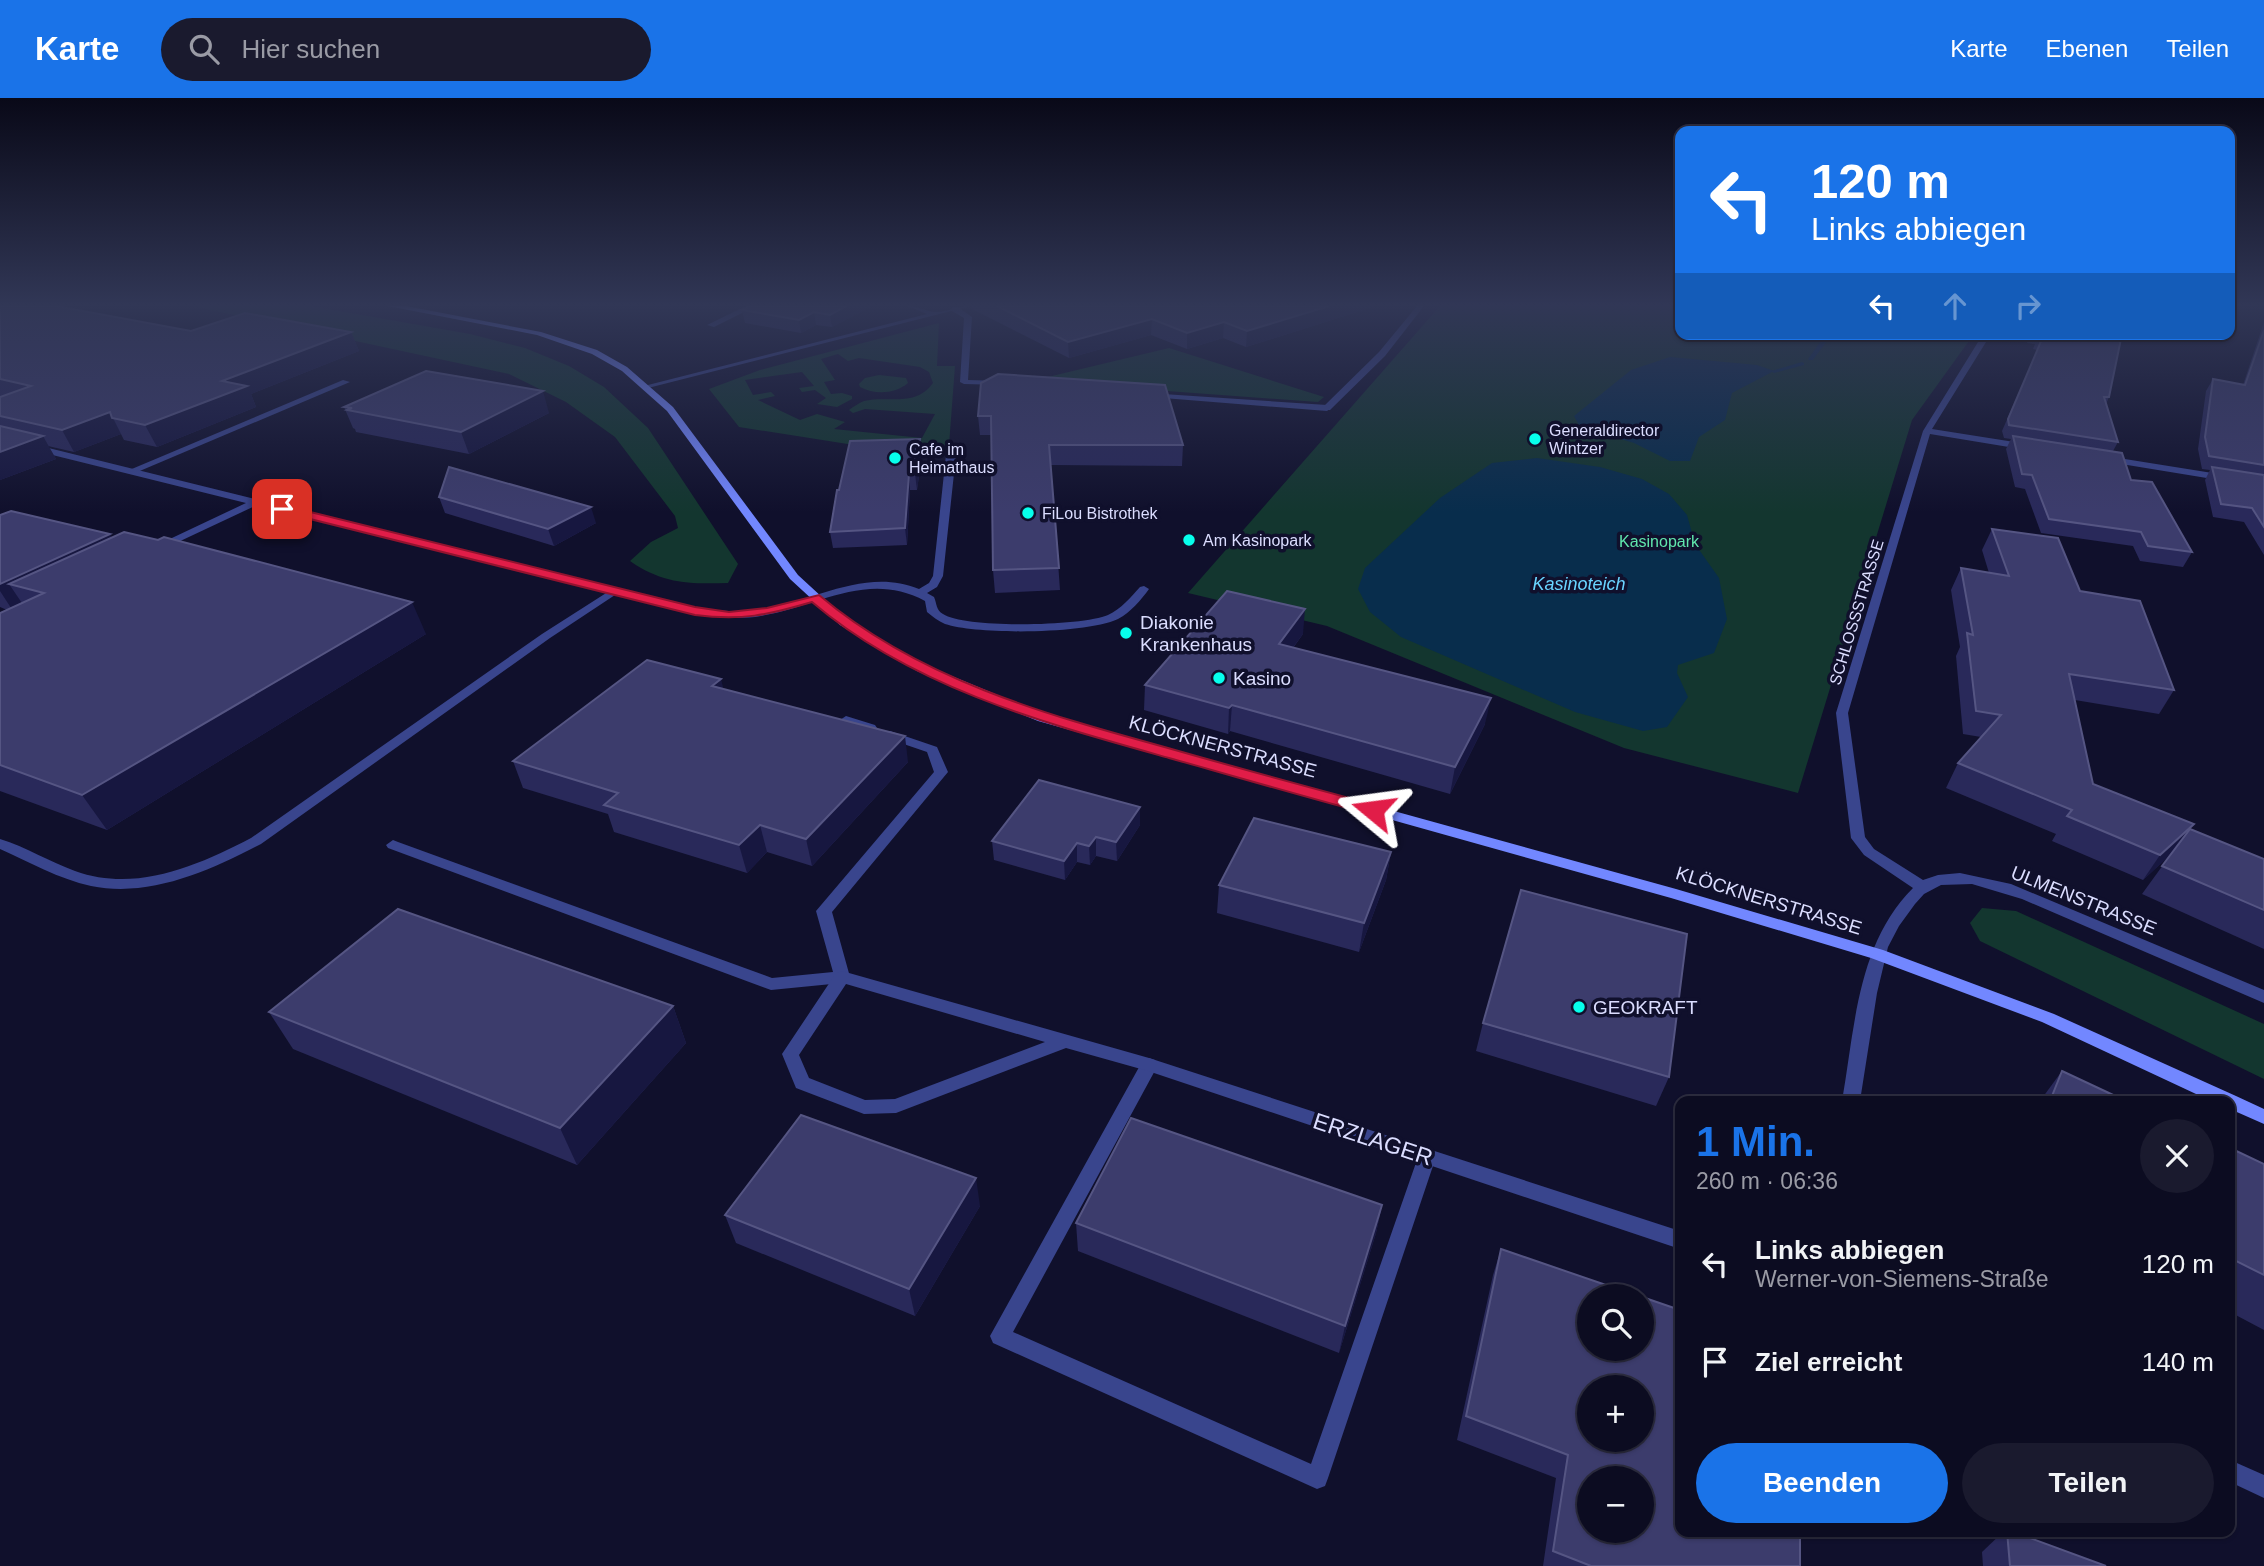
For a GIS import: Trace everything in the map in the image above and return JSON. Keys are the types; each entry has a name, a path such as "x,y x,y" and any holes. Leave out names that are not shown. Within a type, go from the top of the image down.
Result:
{"main road":[{"name":"KLÖCKNERSTRASSE","path":"632,375 648,386 670,410 794,577 844,623 877,645 920,668 1042,718 1676,894 1877,954 2048,1018 2218,1096"},
{"name":"KLÖCKNERSTRASSE","path":"2235,1104 2264,1117"}],"street":[{"path":"648,386 694,375"},
{"path":"964,375 964,382 1017,385"},
{"path":"1139,394 1327,408 1361,375"},
{"name":"SCHLOSSSTRASSE","path":"1922,886 1869,852 1858,838 1842,713 1927,431 1962,375"},
{"path":"132,471 346,382"},
{"path":"1927,431 2035,448"},
{"path":"0,439 695,611 729,616 768,611 860,587 885,586 921,592 930,599 931,610 939,618 969,625 1081,623 1107,619 1129,606 1144,589"},
{"path":"921,592 933,585 938,576 951,455"},
{"path":"2089,456 2237,480"},
{"path":"146,555 256,502"},
{"path":"0,844 90,881 133,884 169,878 220,861 256,841 614,591"},
{"path":"846,720 932,750 941,772 824,911 842,977 790,1054 802,1083 864,1107 897,1106 1065,1041"},
{"path":"393,845 771,984 842,977"},
{"name":"ULMENSTRASSE","path":"1922,886 1939,879 1964,879 2017,891 2264,997"},
{"path":"1852,1096 1877,954 1895,920 1922,886"},
{"name":"ERZLAGER","path":"842,977 1149,1065 1675,1238"},
{"path":"1149,1065 1000,1336 1317,1478 1427,1157"},
{"path":"2235,1473 2264,1487"}],"green space":[{"path":"510,375 583,375 604,387 648,428 738,564 728,583 677,581 642,569 630,561 651,542 678,528 675,516 615,437 566,402"},
{"path":"748,375 784,375 745,380 753,395 771,392 775,396 758,400 800,420 817,414 845,422 834,429 922,438 935,414 865,409 853,413 849,410 864,401 918,396 933,383 930,375 954,375 949,445 873,448 739,427 709,389"},
{"path":"804,375 831,375 835,380 824,382 831,394 842,393 852,396 852,399 837,407 817,404 826,398 815,390 802,392 799,388 814,386"},
{"path":"879,375 906,378 908,383 885,392 860,387 859,384 865,378"},
{"path":"1058,375 1253,375 1324,397 1318,402 1031,381"},
{"name":"Kasinopark","path":"1380,375 1945,375 1912,420 1798,793 1624,748 1327,626 1188,593"},
{"path":"1982,908 2016,911 2264,1024 2264,1079 1980,941 1970,923"}],"water":[{"path":"1625,375 1767,375 1732,393 1725,420 1699,437 1690,461 1670,461 1634,443 1580,427 1574,416"},
{"name":"Kasinoteich","path":"1537,458 1600,467 1642,479 1669,494 1687,515 1695,544 1719,578 1727,619 1714,653 1678,665 1677,673 1688,697 1667,727 1643,731 1575,712 1401,637 1370,612 1358,589 1365,568 1440,498 1492,463"}],"building":[{"path":"0,375 239,375 222,381 247,386 145,425 112,418 110,412 62,430 0,416 0,397 31,386 0,379"},
{"path":"418,375 447,375 543,391 461,432 347,410 352,408 344,407"},
{"path":"997,375 1006,375 1165,385 1183,445 1049,445 1059,568 993,570 991,416 978,416 981,383"},
{"path":"2027,375 2114,375 2109,397 2104,397 2118,442 2009,425 2008,419"},
{"path":"2249,375 2264,375 2264,465 2209,456 2205,437 2213,379 2245,385"},
{"path":"0,426 43,436 0,452"},
{"path":"2013,436 2122,453 2131,480 2152,482 2192,552 2148,546 2141,532 2049,519 2032,475 2022,474"},
{"path":"920,439 915,474 909,474 905,528 830,532 837,490 850,441"},
{"path":"449,467 591,507 548,529 439,497"},
{"path":"2212,467 2264,475 2264,527 2252,508 2221,504"},
{"path":"11,511 110,534 0,584 0,515"},
{"path":"1992,529 2058,538 2080,591 2140,601 2174,690 2069,674 2093,784 2194,824 2160,855 2067,816 2072,810 1958,763 2001,715 1976,711 1967,633 1973,635 1961,568 2009,576"},
{"path":"124,532 158,540 164,537 412,602 82,795 0,765 0,613 44,593 9,584"},
{"path":"1227,591 1305,609 1279,644 1491,698 1455,767 1232,705 1229,708 1145,685"},
{"path":"647,660 721,679 712,686 905,736 806,839 760,825 739,845 604,805 618,793 513,761"},
{"path":"1039,780 1140,807 1116,842 1096,837 1089,846 1077,843 1064,861 992,841"},
{"path":"1254,818 1391,852 1364,923 1219,885"},
{"path":"2190,829 2264,859 2264,910 2162,866"},
{"name":"GEOKRAFT","path":"1521,890 1687,934 1669,1077 1483,1023"},
{"path":"398,909 673,1006 560,1128 269,1012"},
{"path":"2062,1071 2115,1096 2052,1096"},
{"path":"801,1115 976,1178 909,1289 725,1215"},
{"path":"1131,1118 1382,1205 1345,1326 1076,1223"},
{"path":"2235,1150 2264,1164 2264,1275 2235,1260"},
{"path":"1501,1249 1603,1284 1577,1284 1577,1361 1654,1361 1654,1301 1675,1308 1675,1537 1800,1537 1800,1566 1591,1566 1553,1551 1568,1455 1466,1416"},
{"path":"2008,1537 2027,1537 2106,1566 2010,1566"}],"place":[{"name":"Generaldirector Wintzer","path":"1535,439"},
{"name":"Cafe im Heimathaus","path":"895,458"},
{"name":"FiLou Bistrothek","path":"1028,513"},
{"name":"Am Kasinopark","path":"1189,540"},
{"name":"Diakonie Krankenhaus","path":"1126,633"},
{"name":"Kasino","path":"1219,678"},
{"name":"GEOKRAFT","path":"1579,1007"}],"route":[{"path":"282,509 695,611 729,616 768,611 815,597 844,623 877,645 920,668 1042,718 1373,810"}]}
